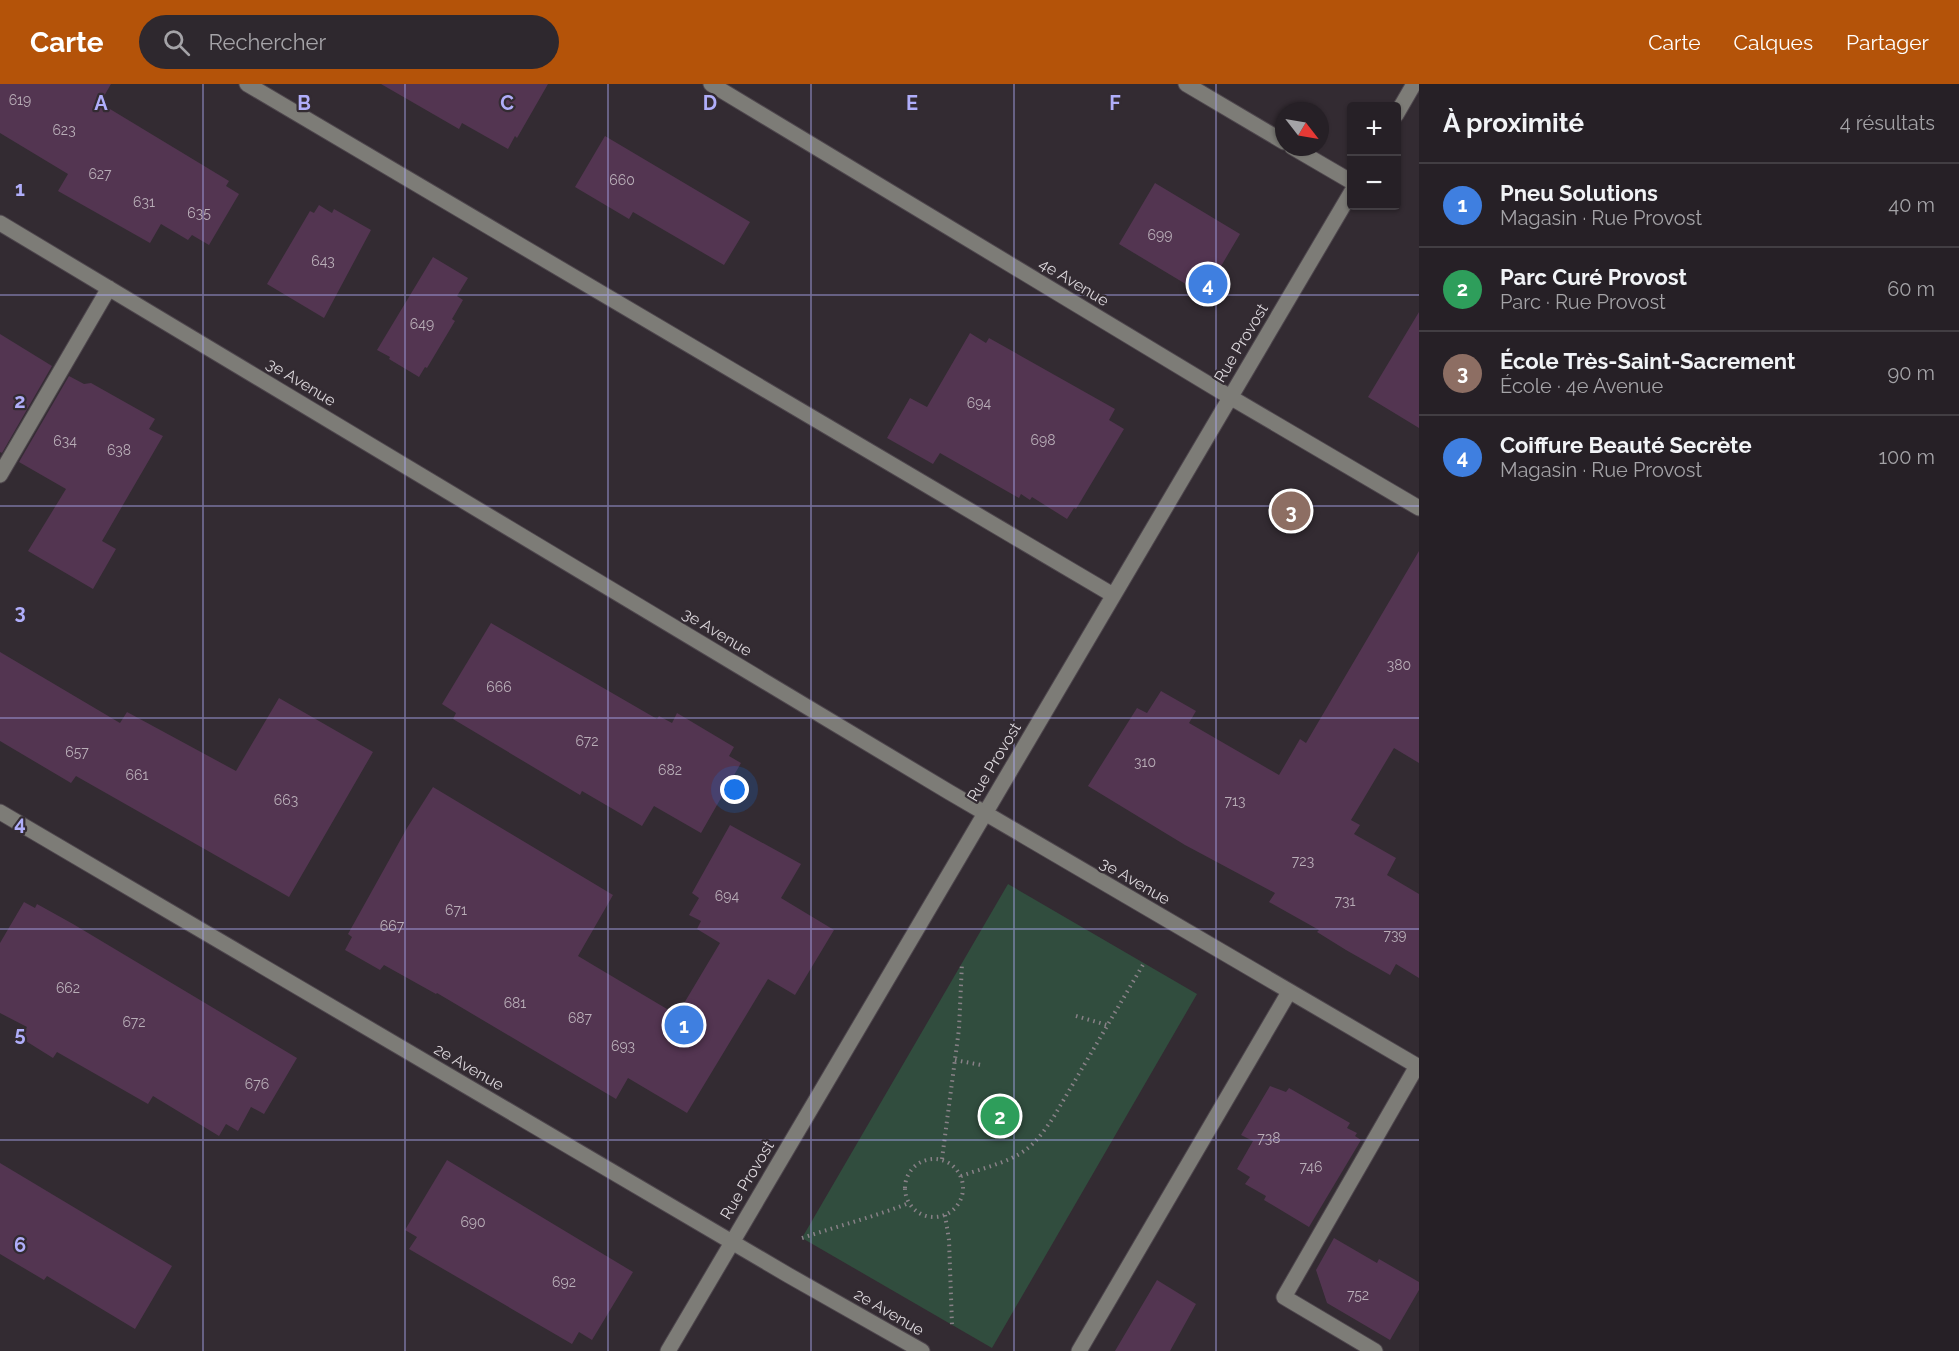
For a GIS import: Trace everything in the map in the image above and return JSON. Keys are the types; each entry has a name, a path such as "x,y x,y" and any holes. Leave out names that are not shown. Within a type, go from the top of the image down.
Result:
{"street":[{"path":"247,84 1113,595"},
{"name":"4e Avenue","path":"711,84 1230,397 1419,507"},
{"path":"1186,84 1275,137"},
{"path":"1401,106 1414,84"},
{"path":"1308,156 1347,179"},
{"name":"Rue Provost","path":"668,1351 1347,199"},
{"name":"3e Avenue","path":"0,223 984,812 1418,1066"},
{"path":"0,474 110,288"},
{"name":"2e Avenue","path":"0,812 922,1351"},
{"path":"1079,1351 1289,992"},
{"path":"1375,1351 1284,1297 1418,1066"}],"path":[{"path":"942,1159 959,1029 962,963"},
{"path":"961,1176 1028,1149 1053,1118 1144,963"},
{"path":"1076,1016 1107,1025"},
{"path":"955,1060 981,1065"},
{"path":"942,1159 959,1170 964,1189 962,1199 957,1208 945,1215 929,1217 919,1214 909,1203 905,1181 910,1172 924,1160 942,1159"},
{"path":"802,1238 909,1203"},
{"path":"945,1215 949,1240 952,1325"}],"green space":[{"path":"1008,884 1197,994 992,1348 802,1238"}],"building":[{"path":"0,84 111,84 100,103 229,181 226,186 239,194 209,245 192,235 188,240 161,224 150,243 58,191 68,174 0,133"},
{"path":"381,84 548,84 517,138 515,136 508,149 462,123 459,129"},
{"path":"605,136 750,222 724,265 633,212 629,219 575,187"},
{"path":"1155,183 1240,234 1204,295 1119,244"},
{"path":"319,205 332,213 334,209 371,230 324,318 267,284 310,211 314,213"},
{"path":"433,257 468,278 457,296 463,300 452,319 455,321 427,368 425,367 419,377 377,350"},
{"path":"1419,312 1419,428 1368,397"},
{"path":"970,333 986,343 989,338 1115,409 1109,420 1124,429 1076,509 1074,508 1067,519 1032,497 1030,500 1021,494 1019,498 940,453 933,464 887,438 910,398 927,407"},
{"path":"0,334 52,366 2,453 0,452"},
{"path":"69,376 84,384 91,383 155,419 149,429 163,436 102,541 116,549 93,589 28,551 66,489 19,462"},
{"path":"1419,551 1419,763 1394,748 1351,820 1360,825 1354,834 1396,858 1387,875 1419,894 1419,978 1396,964 1390,975 1346,950 1317,932 1319,930 1269,902 1275,893 1185,845 1088,786 1137,708 1147,713 1161,691 1196,711 1189,723 1279,775 1300,739 1306,743"},
{"path":"491,623 657,719 659,716 672,723 677,713 734,747 729,756 741,763 701,833 654,806 642,826 582,791 580,795 453,719 456,713 442,704"},
{"path":"0,652 120,723 127,712 236,771 279,698 373,752 289,897 76,776 71,783 0,741"},
{"path":"433,787 613,895 578,956 677,1015 720,943 697,929 701,921 689,915 699,898 692,893 730,825 801,864 781,898 834,930 795,995 768,979 687,1113 628,1078 616,1099 437,993 384,965 380,970 345,950 352,937 348,934 407,828"},
{"path":"24,902 35,908 37,904 73,924 297,1058 264,1114 251,1107 238,1131 226,1124 219,1136 153,1096 148,1104 57,1052 53,1058 21,1038 27,1027 0,1013 0,943"},
{"path":"1270,1086 1286,1092 1289,1088 1350,1123 1347,1128 1357,1133 1355,1136 1361,1140 1309,1227 1264,1200 1266,1196 1245,1184 1250,1177 1237,1169 1253,1141 1241,1135"},
{"path":"447,1160 633,1272 592,1340 579,1332 572,1344 409,1249 417,1237 405,1230"},
{"path":"0,1163 172,1266 135,1329 47,1276 44,1280 0,1254"},
{"path":"1334,1238 1377,1263 1379,1259 1419,1282 1419,1290 1390,1340 1327,1303 1316,1270"},
{"path":"1157,1280 1196,1304 1170,1351 1115,1351"}],"place":[{"name":"Coiffure Beauté Secrète","path":"1208,284"},
{"name":"École Très-Saint-Sacrement","path":"1291,511"},
{"name":"Pneu Solutions","path":"684,1025"},
{"name":"Parc Curé Provost","path":"1000,1116"}]}
